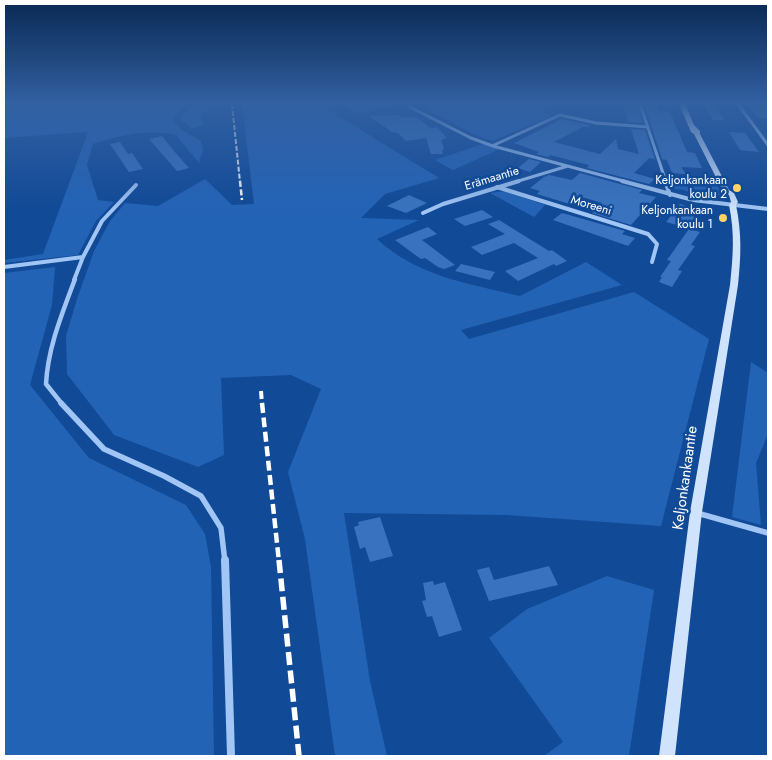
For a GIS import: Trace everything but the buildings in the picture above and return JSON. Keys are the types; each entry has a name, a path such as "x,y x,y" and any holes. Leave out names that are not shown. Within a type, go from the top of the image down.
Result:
{"main road":[{"name":"Keljonkankaantie","path":"667,756 696,512 734,285 737,252 737,227 732,205 727,201 724,194 726,191 700,139"}],"street":[{"path":"475,139 670,194 711,203 768,209"},
{"path":"493,146 507,139"},
{"path":"652,139 670,194"},
{"name":"Erämaantie","path":"423,214 443,204 568,166"},
{"path":"136,184 102,221 83,257 53,339 46,384 69,414 104,449 164,476 201,496 221,528 224,560 230,756"},
{"name":"Moreeni","path":"497,187 648,234 657,244 652,262"},
{"path":"4,267 83,257"},
{"path":"696,512 768,533"}],"shaded area":[{"path":"85,139 109,139 93,144 87,165 98,200 114,202 96,221 78,255 4,263 4,260 43,254"},
{"path":"180,139 201,141 203,149 199,163"},
{"path":"246,139 377,139 439,178 385,194 361,218 419,220 377,239 409,262 444,277 520,296 586,262 622,285 461,330 469,339 634,292 709,339 661,526 507,515 344,513 370,681 387,756 335,756 305,539 288,472 321,389 291,375 221,378 224,455 198,467 114,435 67,374 66,336 77,299 94,251 110,221 125,203 158,206 205,179 232,205 254,204"},
{"path":"483,144 500,149 453,170 435,160"},
{"path":"671,181 717,184 721,195 695,195 684,190 675,189"},
{"path":"505,191 545,205 534,217 490,193"},
{"path":"55,267 52,305 30,385 89,458 186,505 205,534 211,567 214,756 4,756 4,273"},
{"path":"751,362 768,373 768,434 756,463 761,525 732,517"},
{"path":"607,576 654,590 629,756 544,756 563,742 489,638 527,609"}],"railway":[{"path":"236,139 240,182"},
{"path":"240,181 242,200"},
{"path":"261,391 262,404"},
{"path":"262,403 279,562"},
{"path":"279,560 299,756"}],"place":[{"name":"Keljonkankaan koulu 2","path":"737,188"},
{"name":"Keljonkankaan koulu 1","path":"723,218"}]}
